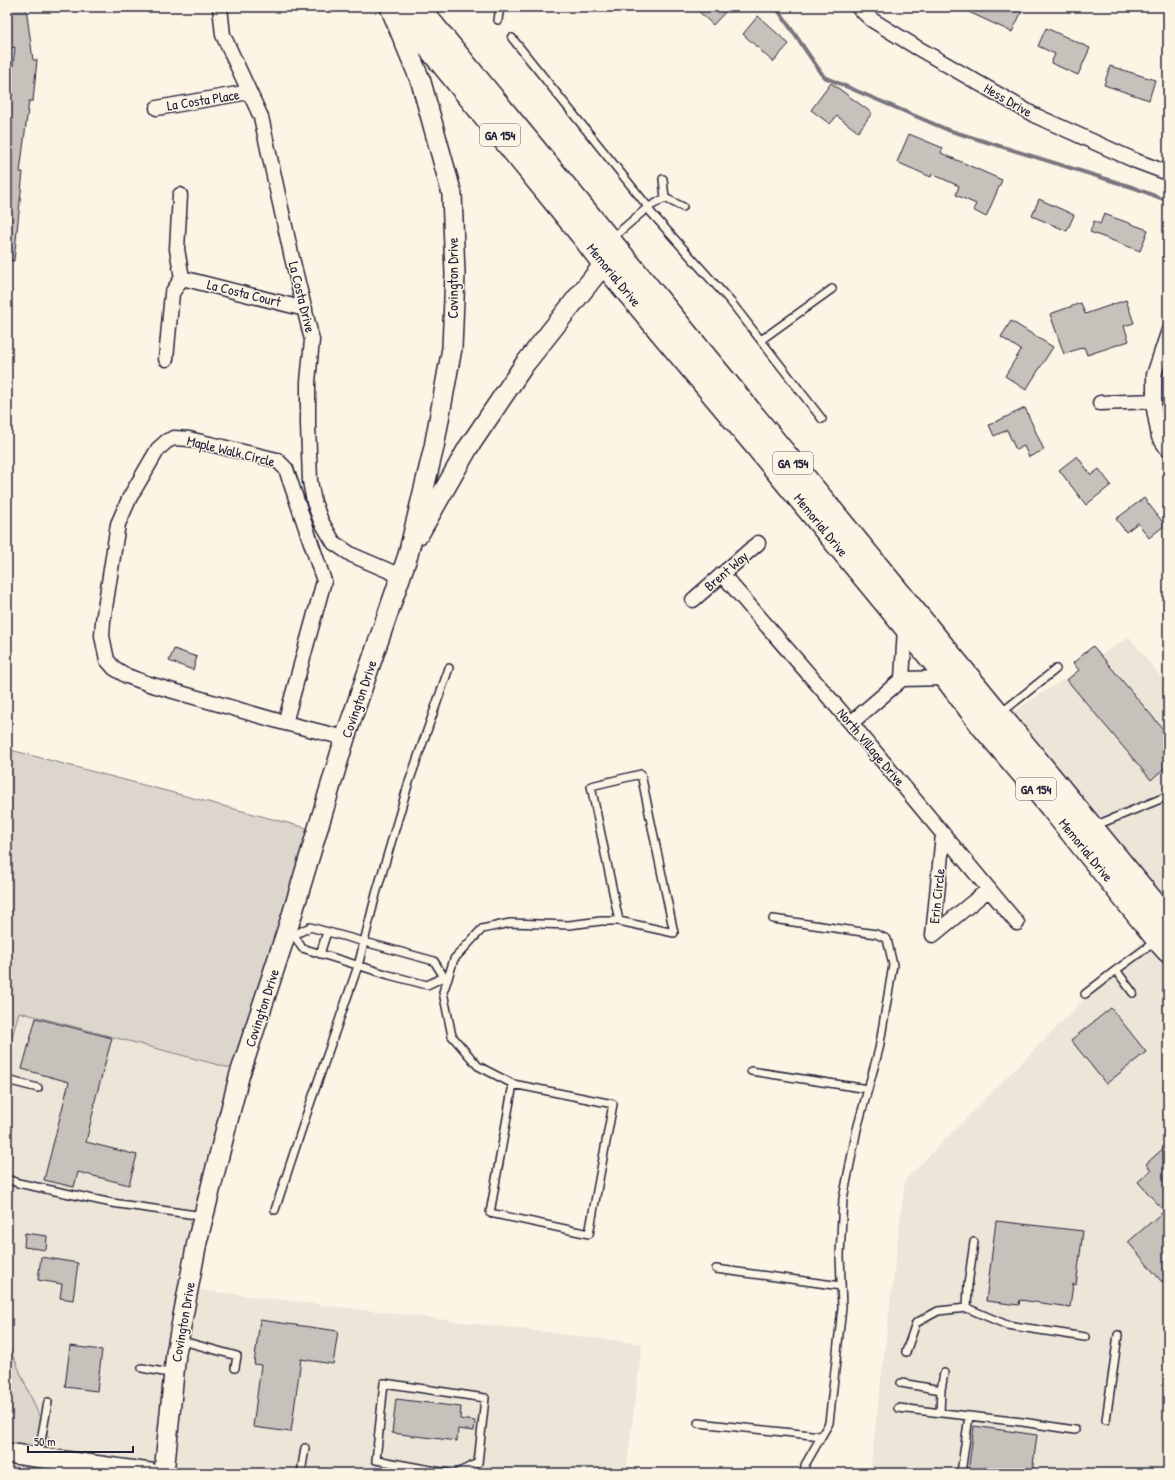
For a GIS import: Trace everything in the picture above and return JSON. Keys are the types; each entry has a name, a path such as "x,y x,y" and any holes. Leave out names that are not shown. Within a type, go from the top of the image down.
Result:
{"main road":[{"name":"Memorial Drive","path":"396,7 604,264 757,447 946,678 983,727 1051,807 1163,945"},
{"name":"Memorial Drive","path":"418,7 1168,920"}],"street":[{"name":"La Costa Drive","path":"220,7 223,35 261,117 292,258 312,340 308,382 308,424 310,481 314,502 321,522 334,543 352,555 401,576"},
{"name":"Covington Drive","path":"164,1473 178,1340 203,1216 239,1077 290,934 345,738 408,555 434,447 452,348 455,274 452,194 421,82 390,7"},
{"name":"Hess Drive","path":"858,7 872,20 916,47 1034,115 1136,161 1168,173"},
{"name":"La Costa Place","path":"157,108 249,92"},
{"path":"166,359 172,292 182,278 177,249 180,195"},
{"name":"Covington Drive","path":"408,555 476,435 524,365 604,264 610,240"},
{"name":"La Costa Court","path":"182,278 305,309"},
{"path":"1168,333 1154,375 1154,409 1159,438 1168,450"},
{"path":"1100,403 1154,401"},
{"name":"Maple Walk Circle","path":"285,723 324,581 286,469 277,460 189,439 174,438 158,449 130,497 118,524 103,621 102,636 107,660 114,668 126,676 210,702 285,723 345,738"},
{"name":"Brent Way","path":"693,600 758,543"},
{"name":"North Village Drive","path":"722,574 851,723 1017,923"},
{"path":"902,679 905,628"},
{"path":"851,723 902,679 946,678"},
{"name":"Erin Circle","path":"943,834 933,935 989,889"},
{"path":"7,1454 150,1473"}],"lane":[{"path":"498,20 500,7"},
{"path":"512,38 648,208 731,302 822,419"},
{"path":"663,179 665,198"},
{"path":"610,240 648,208 665,198"},
{"path":"665,198 683,207"},
{"path":"761,340 832,289"},
{"path":"275,1210 358,966 376,894 408,785 449,668"},
{"path":"999,714 1056,669"},
{"path":"513,1084 490,1213 589,1234 613,1104 513,1084 478,1066 452,1036 443,992 446,978 454,959 482,929 510,923 569,925 602,921 619,921 674,933 641,774 591,786 619,921"},
{"path":"1091,827 1168,796"},
{"path":"773,919 876,934 887,939 893,965 879,1049 857,1129 843,1199 840,1255 842,1308 829,1423 805,1465 804,1473"},
{"path":"310,927 434,961 446,978 427,985 358,966 302,948 290,934 310,927"},
{"path":"320,954 327,932"},
{"path":"1085,994 1116,970 1163,945"},
{"path":"1116,970 1133,993"},
{"path":"751,1071 868,1089"},
{"path":"7,1080 38,1088"},
{"path":"7,1179 18,1183 112,1203 203,1216"},
{"path":"966,1308 974,1242"},
{"path":"716,1270 841,1286"},
{"path":"906,1352 916,1324 938,1311 966,1308 1007,1325 1085,1337"},
{"path":"1106,1420 1118,1336"},
{"path":"178,1340 237,1356 235,1368"},
{"path":"142,1368 174,1374"},
{"path":"940,1412 941,1390 944,1373"},
{"path":"901,1383 941,1390"},
{"path":"447,1473 376,1460 384,1384 485,1398 478,1463 457,1473"},
{"path":"38,1458 48,1402"},
{"path":"898,1408 1022,1422 1075,1430"},
{"path":"961,1473 969,1416"},
{"path":"698,1423 822,1436"},
{"path":"301,1473 305,1448"}],"shaded area":[{"path":"1129,637 1168,686 1168,1473 870,1473 905,1180 1159,924 993,725"},
{"path":"7,749 322,832 245,1072 19,1012 7,1056"},
{"path":"19,1012 245,1072 192,1289 642,1344 626,1473 58,1473 59,1461 7,1342 7,1056"},
{"path":"7,1342 59,1461 7,1454"}],"building":[{"path":"7,7 26,7 33,60 37,60 33,101 29,101 20,172 23,172 14,261 7,260 7,121 15,47 11,48"},
{"path":"694,7 730,7 713,25"},
{"path":"958,7 1013,7 1022,11 1012,32"},
{"path":"758,16 789,44 773,62 743,34"},
{"path":"1046,28 1090,48 1078,75 1051,63 1055,54 1038,46"},
{"path":"1110,66 1155,80 1149,100 1104,85"},
{"path":"831,83 872,113 858,132 837,116 830,124 811,110"},
{"path":"909,134 943,148 941,153 1002,180 986,217 973,210 976,204 956,195 959,186 932,174 931,177 897,162"},
{"path":"1039,199 1074,215 1067,231 1032,216"},
{"path":"1104,214 1148,230 1140,251 1090,232 1094,221 1100,224"},
{"path":"1126,300 1134,323 1124,326 1129,341 1087,355 1084,347 1064,354 1050,314 1081,303 1085,314"},
{"path":"1011,321 1053,347 1026,390 1005,376 1021,350 1001,337"},
{"path":"1025,408 1044,450 1029,457 1024,446 1016,450 1007,430 994,436 989,425"},
{"path":"1077,456 1091,475 1099,469 1111,485 1086,505 1059,470"},
{"path":"1144,498 1165,525 1149,538 1138,523 1126,532 1116,519"},
{"path":"1093,646 1168,735 1168,765 1151,780 1067,680 1079,670 1073,663"},
{"path":"174,649 197,657 193,670 169,661"},
{"path":"1111,1008 1146,1052 1106,1084 1071,1040"},
{"path":"36,1018 112,1038 94,1104 86,1142 137,1155 129,1185 78,1172 74,1187 44,1180 69,1082 22,1069"},
{"path":"1168,1144 1168,1277 1162,1282 1128,1242 1164,1211 1138,1182 1151,1170 1146,1164"},
{"path":"996,1221 1083,1231 1076,1285 1073,1284 1070,1307 1020,1300 1019,1305 986,1301"},
{"path":"25,1233 47,1236 46,1250 24,1247"},
{"path":"41,1257 78,1263 73,1300 60,1298 62,1284 38,1280"},
{"path":"260,1320 338,1331 333,1364 301,1359 291,1432 253,1427 261,1365 254,1364"},
{"path":"70,1346 102,1350 97,1391 65,1387"},
{"path":"396,1399 461,1407 460,1419 475,1421 474,1431 458,1429 457,1441 392,1433"},
{"path":"974,1426 1037,1435 1032,1473 968,1473"}],"waterway":[{"path":"776,7 824,77 948,130 1132,187 1168,201"}]}
